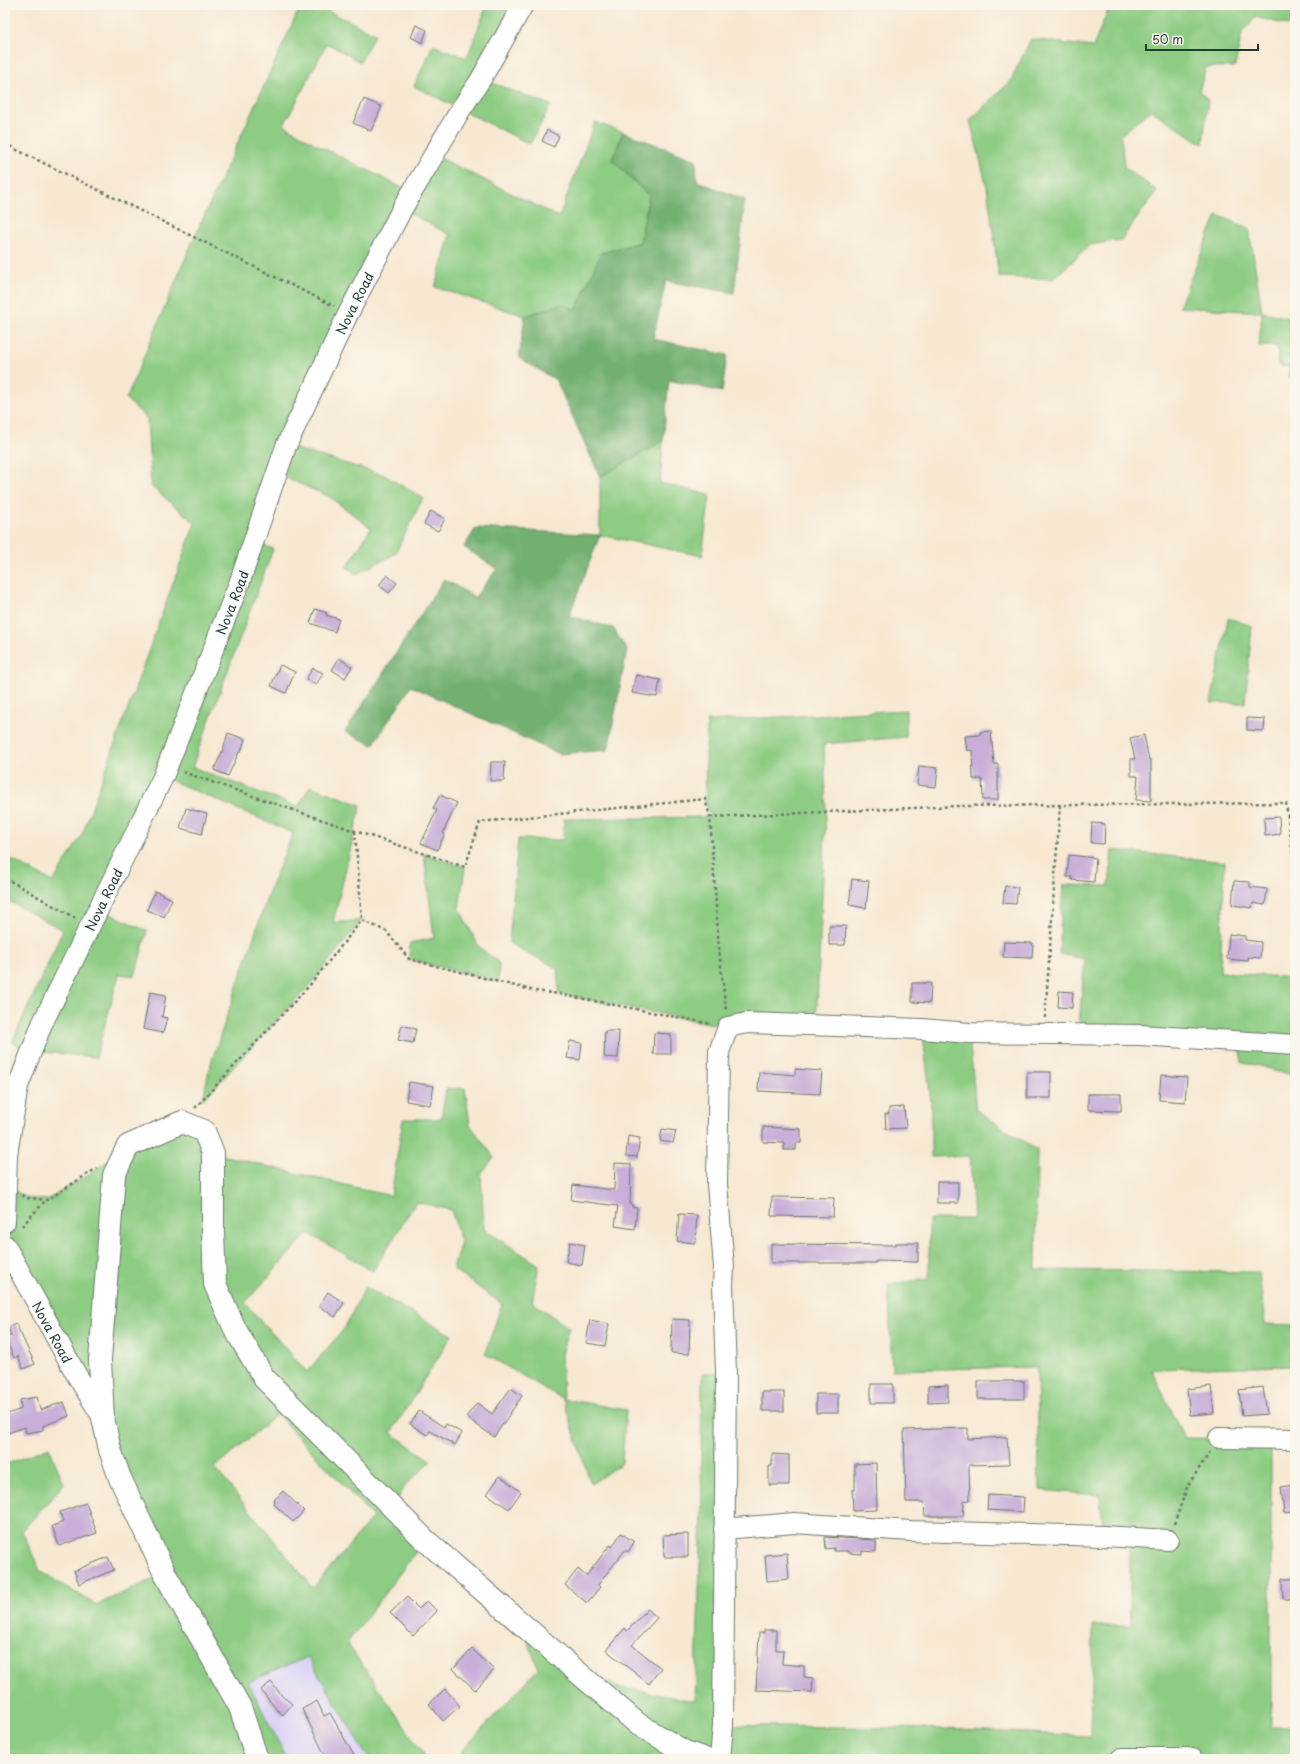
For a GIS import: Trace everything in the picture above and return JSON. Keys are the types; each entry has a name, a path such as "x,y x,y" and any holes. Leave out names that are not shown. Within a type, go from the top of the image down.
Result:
{"main road":[{"path":"257,1759 240,1707 165,1574 120,1478 110,1450 103,1418 100,1360 114,1175 128,1146 182,1122 204,1131 213,1154 215,1284 235,1329 264,1378 425,1540 560,1657 638,1724 683,1751 705,1759"},
{"path":"1122,1759 1192,1759"}],"street":[{"name":"Nova Road","path":"13,1225 6,1184 7,1154 18,1086 42,1024 167,766 240,581 286,446 348,314 402,209 461,109 481,79 523,5"},
{"path":"720,1759 723,1725 726,1373 723,1292 724,1267 717,1184 719,1052 728,1027 747,1023 969,1032 1140,1035 1295,1045"},
{"name":"Nova Road","path":"5,1245 72,1367 103,1418"},
{"path":"1219,1438 1295,1439"},
{"path":"724,1529 794,1523 910,1531 1104,1536 1168,1540"}],"path":[{"path":"5,144 348,314"},
{"path":"167,766 355,831 465,867 480,822 705,800 710,817 719,949 728,1027 559,994 535,991 409,959 386,931 362,920"},
{"path":"710,817 958,806 1286,803 1293,855 1295,856"},
{"path":"1044,1033 1060,805"},
{"path":"182,1122 309,986 362,920 355,831"},
{"path":"5,878 90,926"},
{"path":"13,1225 47,1200 100,1166"},
{"path":"6,1184 27,1198 47,1200"},
{"path":"1168,1540 1188,1485 1219,1438"}],"shaded area":[{"path":"309,1657 369,1759 287,1759 248,1682"}],"green space":[{"path":"301,5 316,5 375,34 360,62 327,43 284,125 319,146 411,192 434,155 559,217 595,122 623,132 612,160 649,196 640,242 601,253 576,310 562,304 525,316 435,287 450,235 402,209 286,446 384,475 423,498 395,554 356,574 347,567 371,528 330,497 277,474 254,541 273,549 192,767 298,807 310,786 361,805 333,923 362,920 309,986 203,1100 209,1069 270,889 293,833 163,777 105,911 147,931 135,976 119,974 96,1057 31,1051 12,1042 63,930 5,899 5,856 53,882 82,835 195,523 151,486 147,418 126,399 194,238"},
{"path":"487,5 523,5 481,79 551,105 530,144 414,86 433,45 467,58"},
{"path":"1110,5 1295,5 1295,27 1256,17 1242,32 1235,67 1206,67 1199,91 1208,100 1203,144 1151,110 1121,135 1124,167 1157,191 1121,240 1090,245 1053,279 999,277 987,187 970,120 1010,82 1031,39 1093,47"},
{"path":"623,132 696,160 697,181 745,200 734,293 666,281 653,339 727,355 722,392 669,380 663,441 600,477 556,380 519,358 525,316 562,304 576,310 601,253 640,242 649,196 612,160"},
{"path":"1217,215 1249,228 1262,312 1179,307"},
{"path":"1262,312 1295,319 1295,378 1289,377 1289,367 1278,365 1277,346 1259,346"},
{"path":"663,441 660,483 710,495 702,556 600,535 600,477"},
{"path":"476,528 600,535 569,616 613,628 627,650 608,750 559,754 411,686 373,745 345,732 444,579 475,597 497,569 464,547"},
{"path":"1228,618 1252,626 1245,703 1211,703"},
{"path":"906,710 906,737 824,744 826,812 816,1025 728,1027 559,994 557,968 509,943 518,839 563,840 564,819 710,817 705,799 707,721"},
{"path":"1112,850 1225,862 1220,972 1282,977 1295,981 1295,1076 1256,1065 1242,1063 1239,1043 1078,1034 1085,959 1059,954 1063,885 1109,886"},
{"path":"424,854 465,867 459,908 479,947 499,963 498,982 409,959 410,943 434,938"},
{"path":"922,1029 969,1033 976,1110 1037,1150 1036,1270 1259,1272 1265,1324 1295,1325 1295,1366 1151,1369 1185,1438 1271,1439 1271,1727 1295,1727 1295,1759 469,1759 461,1752 538,1669 522,1623 560,1657 617,1687 695,1701 702,1511 702,1373 726,1373 723,1725 944,1729 1091,1736 1093,1626 1130,1626 1130,1538 1104,1536 1100,1495 1039,1490 1037,1367 892,1370 888,1284 929,1279 929,1219 974,1219 970,1156 931,1157 931,1102"},
{"path":"465,1088 470,1125 494,1157 481,1175 484,1229 539,1265 532,1302 569,1328 561,1354 563,1399 485,1354 502,1304 453,1269 461,1241 451,1210 416,1202 373,1271 308,1233 245,1303 307,1372 344,1329 365,1287 452,1335 391,1433 431,1461 405,1486 393,1507 425,1540 347,1643 427,1759 369,1759 308,1657 248,1682 287,1759 5,1759 5,1498 7,1497 5,1491 5,1465 49,1447 64,1484 22,1531 40,1571 96,1605 165,1574 110,1450 5,1245 5,1185 27,1198 47,1200 88,1175 128,1146 182,1122 213,1153 391,1196 403,1119 441,1119 446,1089","holes":["277,1414 373,1517 313,1588 215,1468"]},
{"path":"563,1399 626,1410 622,1463 591,1484"}],"building":[{"path":"416,25 427,30 422,43 411,37"},
{"path":"364,99 382,107 371,131 353,123"},
{"path":"547,130 559,136 554,147 542,141"},
{"path":"431,511 445,519 438,531 424,524"},
{"path":"387,575 397,583 389,593 379,585"},
{"path":"315,609 327,613 326,615 339,619 335,632 310,623"},
{"path":"339,658 352,667 345,678 332,670"},
{"path":"280,665 295,672 286,693 271,686"},
{"path":"313,668 323,673 316,685 306,679"},
{"path":"636,675 660,680 657,697 632,693"},
{"path":"1247,718 1265,719 1264,731 1247,730"},
{"path":"991,731 994,764 998,764 998,800 983,800 982,779 973,779 972,750 967,751 965,736 980,735 980,732"},
{"path":"228,733 245,739 241,752 239,752 228,776 214,770 224,747"},
{"path":"1144,735 1149,760 1151,760 1151,801 1136,800 1138,776 1131,776 1131,759 1135,759 1130,738"},
{"path":"491,762 505,762 504,781 490,781"},
{"path":"919,766 938,768 936,787 917,785"},
{"path":"440,795 457,803 437,850 421,843 437,810 433,808"},
{"path":"186,808 207,814 202,834 180,828"},
{"path":"1279,817 1280,834 1265,836 1264,818"},
{"path":"1092,823 1105,824 1104,844 1091,843"},
{"path":"1069,855 1096,858 1094,882 1072,880 1072,877 1067,877"},
{"path":"852,879 869,881 866,908 849,905"},
{"path":"1234,881 1250,882 1250,887 1267,889 1265,905 1253,903 1252,908 1232,905"},
{"path":"1005,886 1018,887 1016,904 1003,903"},
{"path":"155,891 172,899 164,917 147,910"},
{"path":"829,926 846,926 845,945 829,945"},
{"path":"1229,934 1245,936 1245,940 1261,942 1260,958 1248,957 1248,961 1227,959"},
{"path":"1004,942 1033,943 1032,958 1003,957"},
{"path":"912,983 931,983 930,1003 912,1002"},
{"path":"1059,991 1073,992 1072,1008 1058,1007"},
{"path":"150,992 166,995 162,1017 167,1018 163,1033 143,1029"},
{"path":"402,1025 416,1029 413,1043 398,1040"},
{"path":"605,1031 619,1031 618,1058 604,1057"},
{"path":"654,1033 671,1034 671,1054 653,1054"},
{"path":"570,1041 582,1043 580,1060 567,1058"},
{"path":"795,1069 822,1071 820,1094 758,1091 759,1072 795,1075"},
{"path":"1027,1072 1051,1072 1051,1098 1027,1098"},
{"path":"1161,1075 1187,1077 1185,1102 1159,1100"},
{"path":"409,1082 434,1086 430,1105 406,1101"},
{"path":"1088,1094 1121,1094 1121,1111 1088,1110"},
{"path":"904,1107 906,1128 886,1129 885,1114 889,1114 889,1108"},
{"path":"763,1127 801,1129 801,1143 796,1143 796,1150 784,1150 784,1143 763,1142"},
{"path":"662,1129 676,1131 673,1143 660,1141"},
{"path":"628,1136 640,1138 637,1157 626,1156"},
{"path":"615,1163 631,1164 630,1204 632,1204 632,1207 637,1208 635,1229 615,1226 618,1206 571,1200 573,1185 614,1190"},
{"path":"937,1182 958,1182 958,1203 937,1203"},
{"path":"772,1197 834,1198 833,1217 771,1216"},
{"path":"679,1214 697,1215 695,1243 677,1241"},
{"path":"570,1242 585,1245 582,1265 566,1262"},
{"path":"896,1243 918,1243 918,1262 876,1261 876,1263 771,1263 771,1244 896,1245"},
{"path":"328,1292 344,1303 335,1317 319,1306"},
{"path":"672,1319 690,1320 689,1354 671,1353"},
{"path":"590,1320 609,1324 605,1346 586,1343"},
{"path":"16,1324 35,1364 23,1369 18,1356 14,1358 5,1338 11,1336 8,1327"},
{"path":"978,1381 1024,1381 1024,1399 978,1399"},
{"path":"871,1384 893,1384 893,1403 871,1403"},
{"path":"948,1385 948,1402 928,1403 928,1386"},
{"path":"1211,1386 1214,1413 1190,1415 1187,1389"},
{"path":"1263,1387 1267,1414 1242,1416 1239,1390"},
{"path":"511,1388 522,1396 494,1437 466,1417 477,1403 492,1414"},
{"path":"762,1392 784,1392 784,1411 762,1411"},
{"path":"816,1394 838,1394 838,1413 816,1413"},
{"path":"37,1397 40,1410 64,1402 69,1416 43,1426 43,1430 26,1433 25,1427 5,1434 5,1415 21,1409 20,1400"},
{"path":"419,1411 444,1427 446,1424 462,1433 455,1445 430,1431 427,1435 410,1424"},
{"path":"968,1428 968,1439 1007,1437 1009,1464 969,1465 970,1500 964,1501 963,1516 925,1516 924,1502 906,1502 904,1430"},
{"path":"772,1454 789,1455 789,1485 769,1485 769,1466 772,1466"},
{"path":"876,1463 877,1510 853,1511 852,1490 855,1490 855,1464"},
{"path":"500,1476 521,1492 509,1509 487,1494"},
{"path":"1295,1485 1295,1512 1284,1513 1281,1487"},
{"path":"283,1491 304,1511 293,1522 274,1504 274,1500"},
{"path":"988,1495 1024,1497 1023,1512 987,1510"},
{"path":"86,1503 97,1533 59,1546 52,1526 63,1522 60,1512"},
{"path":"621,1533 634,1542 628,1552 625,1550 598,1585 600,1587 587,1603 565,1585 578,1569 586,1576 610,1545 612,1547"},
{"path":"688,1534 688,1557 664,1557 663,1535"},
{"path":"825,1537 876,1540 876,1552 862,1551 862,1554 848,1553 848,1551 834,1551 834,1548 826,1549"},
{"path":"787,1553 789,1579 767,1581 765,1555"},
{"path":"108,1557 114,1570 79,1584 74,1571"},
{"path":"1282,1579 1295,1579 1295,1599 1283,1599"},
{"path":"407,1597 419,1609 427,1601 437,1611 413,1636 390,1613"},
{"path":"648,1609 657,1618 632,1645 661,1668 649,1684 606,1650 625,1628 627,1631"},
{"path":"764,1630 776,1630 776,1650 783,1650 782,1664 804,1666 804,1677 813,1678 812,1692 756,1690 759,1633 764,1633"},
{"path":"472,1649 494,1670 475,1690 453,1669"},
{"path":"271,1682 282,1696 292,1704 283,1715 277,1710 261,1690"},
{"path":"445,1689 460,1706 443,1721 429,1704"},
{"path":"317,1701 324,1716 330,1713 356,1759 329,1759 324,1753 302,1709"}]}
